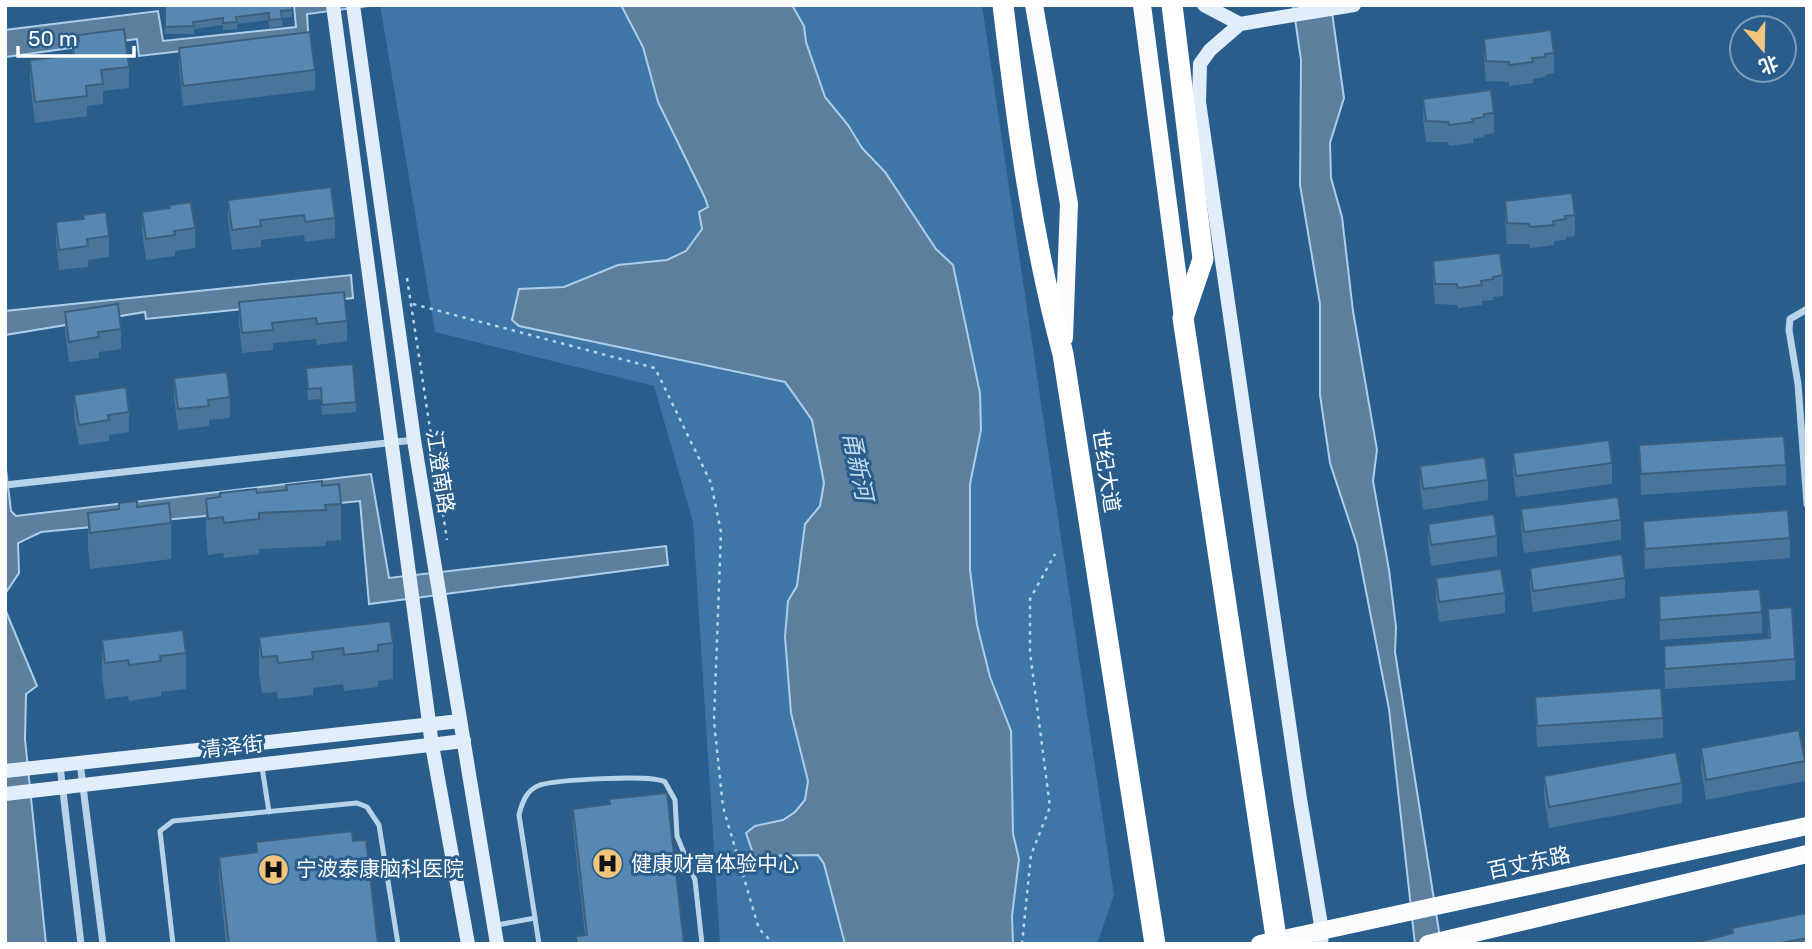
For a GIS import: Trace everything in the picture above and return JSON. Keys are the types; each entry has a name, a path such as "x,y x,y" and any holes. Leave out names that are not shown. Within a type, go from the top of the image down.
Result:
{"highway":[{"path":"1003,5 1025,182 1046,292 1063,354"},
{"path":"1172,5 1203,259 1183,318 1274,943"},
{"name":"世纪大道","path":"1063,354 1155,944"}],"main road":[{"name":"世纪大道","path":"1034,5 1069,204 1063,354"},
{"path":"1142,5 1183,318"},
{"name":"百丈东路","path":"1274,943 1322,938 1342,927 1807,826"},
{"path":"1428,944 1807,854"}],"street":[{"name":"江澄南路","path":"333,5 429,725 468,944"},
{"name":"江澄南路","path":"353,5 414,440 497,944"},
{"path":"1204,5 1240,24"},
{"path":"1322,938 1199,102 1200,64 1210,50 1240,24 1354,5"},
{"path":"1807,309 1790,319 1788,330 1798,384 1807,504"},
{"path":"5,485 414,440"},
{"name":"清泽街","path":"5,771 460,721"},
{"name":"清泽街","path":"5,794 464,741"},
{"path":"80,763 103,944"},
{"path":"60,765 81,944"}],"lane":[{"path":"261,765 269,812"},
{"path":"539,944 519,816 522,800 539,785 658,778 665,782 674,800 677,836 695,880 702,944"},
{"path":"173,944 160,831 163,826 173,821 357,803 367,807 379,825 398,944"},
{"path":"494,925 535,918"}],"path":[{"path":"413,304 655,368 711,483 721,532 714,721 723,807 759,929 774,944"},
{"path":"1022,944 1031,855 1050,807 1030,652 1030,599 1055,554"}],"shaded area":[{"path":"380,5 982,5 1114,895 1097,944 720,944 693,522 654,386 435,332"}],"water":[{"path":"294,5 376,5 307,14 309,46 286,39 139,56 137,39 5,57 5,30 158,11 163,41 296,27"},
{"name":"甬新河","path":"621,5 792,5 804,26 806,42 825,97 848,125 862,148 885,172 936,249 953,265 980,393 981,430 970,484 970,570 977,625 990,677 1011,731 1013,834 1019,859 1012,916 1013,944 845,944 824,864 818,855 754,856 746,833 755,826 783,820 795,812 805,800 808,781 791,713 785,637 788,601 797,586 805,524 820,506 824,483 812,420 785,382 519,326 512,320 519,289 564,287 618,265 667,260 686,251 702,229 699,212 708,207 705,198 658,102 643,47"},
{"path":"1293,5 1331,5 1344,98 1330,143 1331,178 1342,217 1353,311 1377,450 1373,481 1389,570 1396,627 1395,652 1441,944 1415,944 1389,709 1357,545 1330,463 1320,395 1320,304 1300,185 1301,60"},
{"path":"351,275 353,298 146,319 145,312 5,335 5,311"},
{"path":"5,461 11,511 16,516 371,474 389,578 666,546 668,565 369,604 360,501 41,532 18,543 19,573 5,594"},
{"path":"5,609 37,686 26,694 25,739 46,944 5,944"}],"building":[{"path":"165,5 292,5 292,10 281,11 282,19 269,20 269,13 236,17 237,22 223,23 223,18 193,22 194,26 165,27"},
{"path":"124,29 129,67 101,70 103,84 86,86 87,96 35,102 30,60 74,55 72,41 79,41 78,35"},
{"path":"1551,30 1554,53 1532,58 1533,62 1509,65 1509,62 1486,61 1484,39"},
{"path":"310,32 315,70 183,86 179,48"},
{"path":"1491,90 1494,113 1472,119 1473,122 1449,125 1448,122 1426,121 1423,99"},
{"path":"331,187 335,218 305,222 304,215 260,220 261,226 232,230 228,200"},
{"path":"1572,193 1575,215 1553,221 1554,225 1530,227 1529,224 1507,223 1505,201"},
{"path":"191,202 195,228 174,231 175,235 146,239 142,212"},
{"path":"106,212 109,236 87,239 88,246 59,250 56,222 84,219 83,215"},
{"path":"1500,253 1503,275 1481,281 1482,285 1458,288 1457,284 1435,284 1433,261"},
{"path":"344,292 347,321 317,324 316,318 272,323 273,330 242,333 239,302"},
{"path":"118,304 121,329 98,332 99,337 69,342 65,312"},
{"path":"353,364 356,402 322,405 321,388 308,389 306,368"},
{"path":"227,372 230,397 208,400 209,406 178,409 174,378"},
{"path":"126,387 129,412 108,415 109,420 79,425 74,395"},
{"path":"1784,436 1786,465 1641,474 1639,445"},
{"path":"1609,440 1612,463 1516,476 1513,453"},
{"path":"1485,457 1488,480 1423,489 1420,466"},
{"path":"322,481 322,486 339,484 341,504 325,505 326,510 259,513 259,519 224,523 223,517 208,519 206,499 220,497 220,493 256,489 257,493 287,490 286,485"},
{"path":"1618,497 1621,520 1524,532 1521,509"},
{"path":"137,501 137,507 169,503 171,523 90,533 88,513 119,509 119,503"},
{"path":"1788,510 1790,538 1645,549 1643,521"},
{"path":"1494,514 1497,536 1431,545 1428,524"},
{"path":"1622,554 1625,578 1533,591 1530,568"},
{"path":"1501,569 1505,593 1439,602 1436,578"},
{"path":"1760,589 1762,612 1660,620 1659,596"},
{"path":"1792,607 1795,659 1665,669 1664,646 1770,638 1768,609"},
{"path":"390,621 393,643 378,645 378,651 344,655 343,648 312,652 313,659 278,663 277,656 262,657 259,637"},
{"path":"183,630 186,653 160,656 161,661 129,665 128,660 105,663 102,640"},
{"path":"1661,688 1663,718 1537,726 1535,697"},
{"path":"1799,730 1805,761 1706,780 1701,748"},
{"path":"1676,752 1682,783 1549,807 1544,776"},
{"path":"667,793 684,944 577,944 576,936 587,935 573,809 610,804 609,799"},
{"path":"352,831 353,841 366,840 378,944 229,944 219,857 257,852 256,842"},
{"path":"1807,913 1807,938 1776,944 1691,944 1733,933 1732,928"}],"place":[{"name":"健康财富体验中心","path":"608,864"},
{"name":"宁波泰康脑科医院","path":"273,869"}]}
